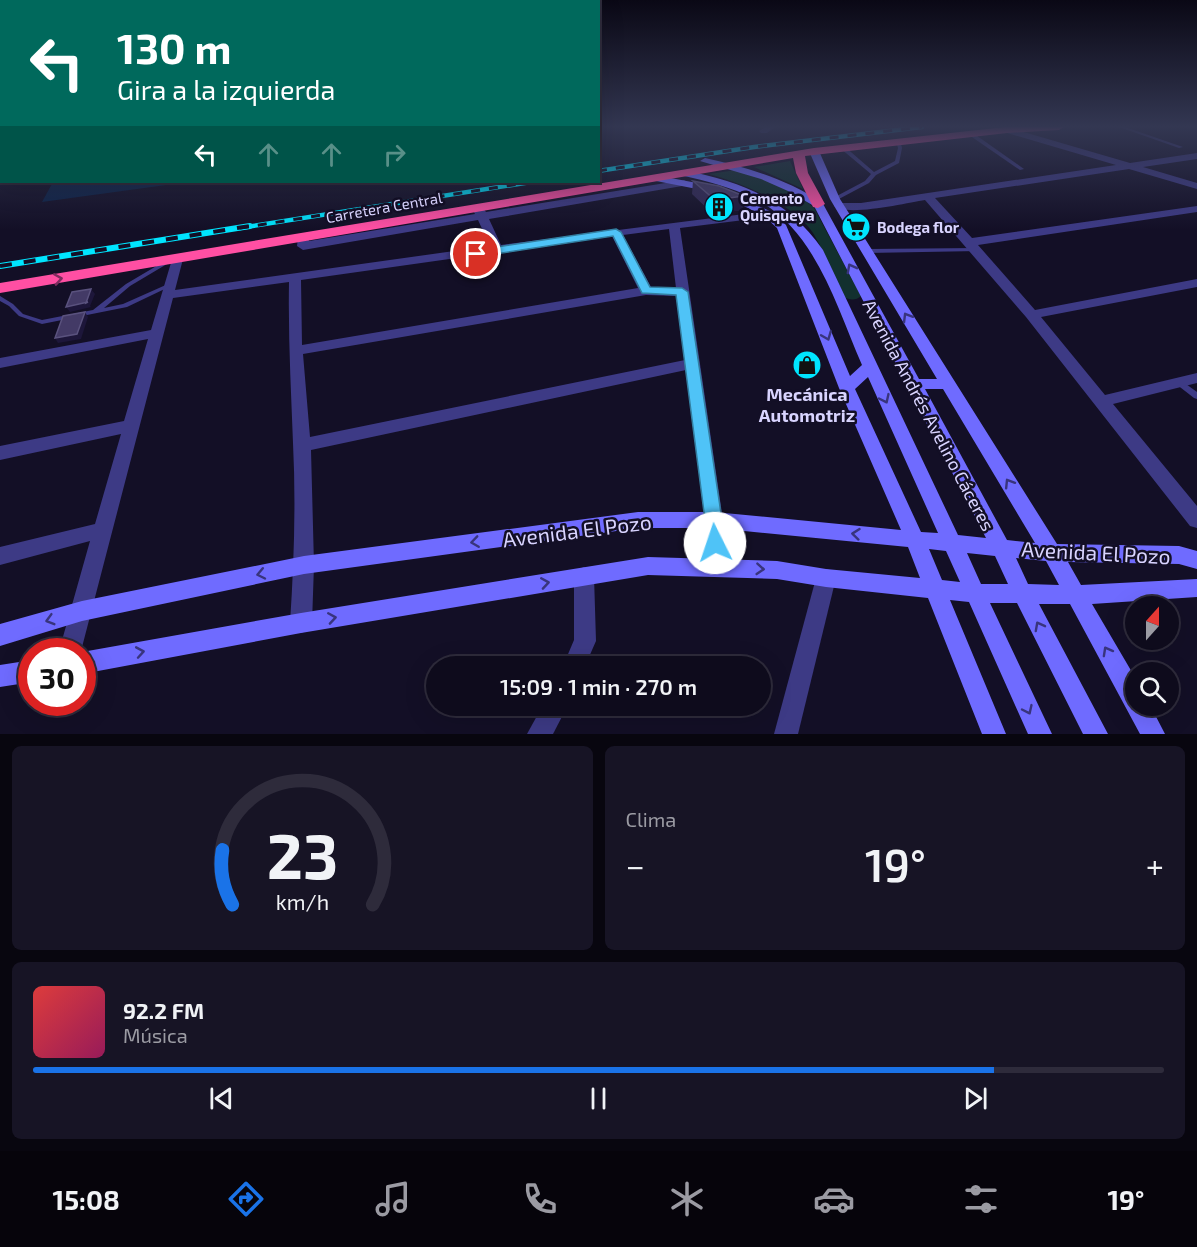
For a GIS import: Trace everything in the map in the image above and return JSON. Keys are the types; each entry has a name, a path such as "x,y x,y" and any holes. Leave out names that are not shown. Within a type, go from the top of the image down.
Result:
{"highway":[{"path":"600,178 703,161"},
{"name":"Carretera Central","path":"0,277 541,192 655,178 684,178 730,165 754,161"},
{"name":"Carretera Central","path":"0,288 304,238 481,212 575,183"}],"street":[{"path":"707,161 730,165 779,181 830,203 861,206 1162,161"},
{"path":"811,161 830,203 867,251 1052,553 1125,684"},
{"path":"1115,161 1197,186"},
{"path":"498,250 481,212 684,178 768,214 782,227 847,388 915,540 994,734"},
{"name":"Avenida Andrés Avelino Cáceres","path":"684,178 729,184 773,204 804,230 817,250 1040,734"},
{"path":"926,195 974,246 1032,315 1197,520"},
{"name":"Avenida Andrés Avelino Cáceres","path":"830,203 871,305 1000,546 1096,734"},
{"path":"974,246 1197,209"},
{"path":"1181,212 1197,220"},
{"path":"169,290 295,277 616,232 674,227 768,214"},
{"path":"674,227 714,520 716,566"},
{"path":"616,232 646,291"},
{"path":"788,240 817,250"},
{"path":"74,638 169,290 174,260"},
{"path":"295,277 295,351 302,445 304,566 302,623"},
{"path":"1032,315 1197,283"},
{"path":"295,351 646,291 682,292"},
{"path":"843,308 849,304 871,305"},
{"path":"0,363 157,333"},
{"path":"302,445 691,364"},
{"path":"847,388 870,366"},
{"path":"1100,402 1197,378"},
{"path":"912,384 947,384"},
{"path":"0,453 132,426"},
{"name":"Avenida El Pozo","path":"0,635 82,611 304,566 638,520 714,520 952,544 1000,546 1052,553 1191,555"},
{"path":"0,556 103,530"},
{"name":"Avenida El Pozo","path":"96,660 302,623 648,566 716,566 777,570 826,578 974,592 1076,595 1197,588"},
{"path":"578,656 585,641 584,576"},
{"path":"786,734 826,578"},
{"path":"0,676 18,673"},
{"path":"539,734 550,716"},
{"path":"1143,716 1153,734"}],"lane":[{"path":"859,161 874,174"},
{"path":"830,203 867,183 874,174 897,161"},
{"path":"1011,161 1022,169"},
{"path":"867,251 974,246"},
{"path":"95,312 128,285 174,260"},
{"path":"0,298 21,315 33,321 42,322 125,306 169,290"},
{"path":"1179,382 1197,396"}],"green space":[{"path":"790,161 803,189 754,167"},
{"path":"736,170 777,184 814,208 861,296 852,300 844,297 813,233 793,213 751,189 709,174"}],"water":[{"path":"52,183 181,183 42,202"}],"building":[{"path":"693,181 719,186 744,196 715,200"},
{"path":"91,289 86,302 66,307 72,292"},
{"path":"85,312 77,334 55,338 63,316"}],"railway":[{"path":"600,171 661,161"},
{"path":"240,228 525,183"},
{"path":"0,266 250,226"}],"place":[{"name":"Cemento Quisqueya","path":"719,207"},
{"name":"Bodega flor","path":"856,227"},
{"name":"Mecánica Automotriz","path":"807,365"}],"route":[{"path":"476,254 616,232 646,291 682,292 714,520 715,543"}]}
